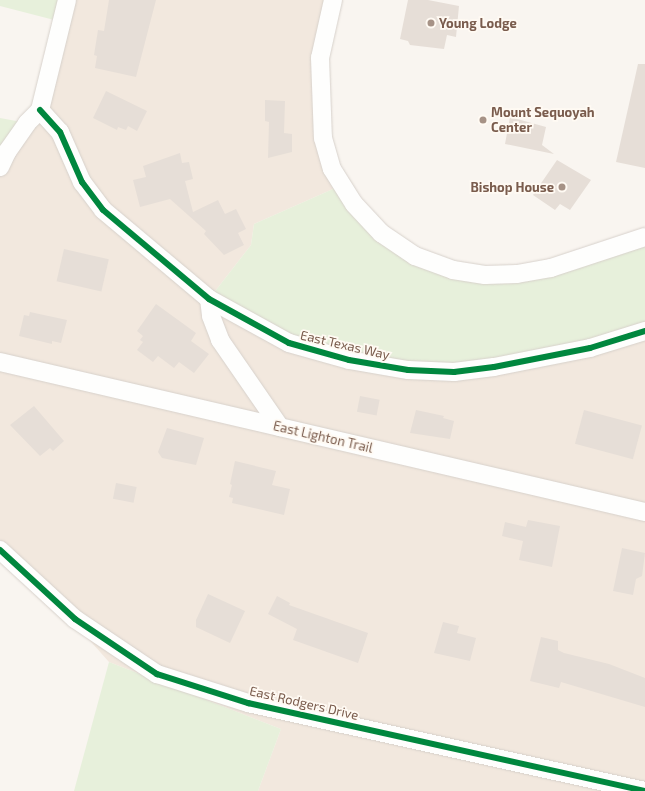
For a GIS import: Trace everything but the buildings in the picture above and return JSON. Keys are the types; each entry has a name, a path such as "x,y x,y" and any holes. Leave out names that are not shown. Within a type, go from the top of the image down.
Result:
{"street":[{"path":"0,167 23,129 40,110 67,0"},
{"path":"333,0 320,58 320,103 323,138 332,169 354,204 381,233 415,256 452,270 485,275 517,274 551,268 645,237"},
{"name":"East Texas Way","path":"40,110 60,132 82,182 103,210 209,299 288,343 349,360 408,370 454,372 494,367 590,348 645,331"},
{"path":"209,299 211,316 220,340 280,427"},
{"name":"East Lighton Trail","path":"0,362 645,512"},
{"name":"East Rodgers Drive","path":"0,550 74,619 157,674 248,703 644,791"}],"shaded area":[{"path":"67,0 333,0 320,103 342,185 254,224 251,245 209,299 645,331 645,791 258,791 281,729 109,662 0,540 0,167 27,123"}],"green space":[{"path":"0,0 67,0 62,22 0,6"},
{"path":"0,118 27,123 0,167"},
{"path":"342,185 381,233 485,275 645,237 645,331 494,367 349,360 209,299 251,245 254,224"},
{"path":"109,662 281,729 258,791 74,791"}],"cycle path":[{"path":"40,110 60,132 82,182 103,210 209,299 289,343 349,360 408,370 454,372 494,367 590,348 645,331"},
{"path":"0,550 75,619 157,674 248,703 644,791"}],"place":[{"name":"Young Lodge","path":"431,23"},
{"name":"Mount Sequoyah Center","path":"483,120"},
{"name":"Bishop House","path":"562,187"}]}
